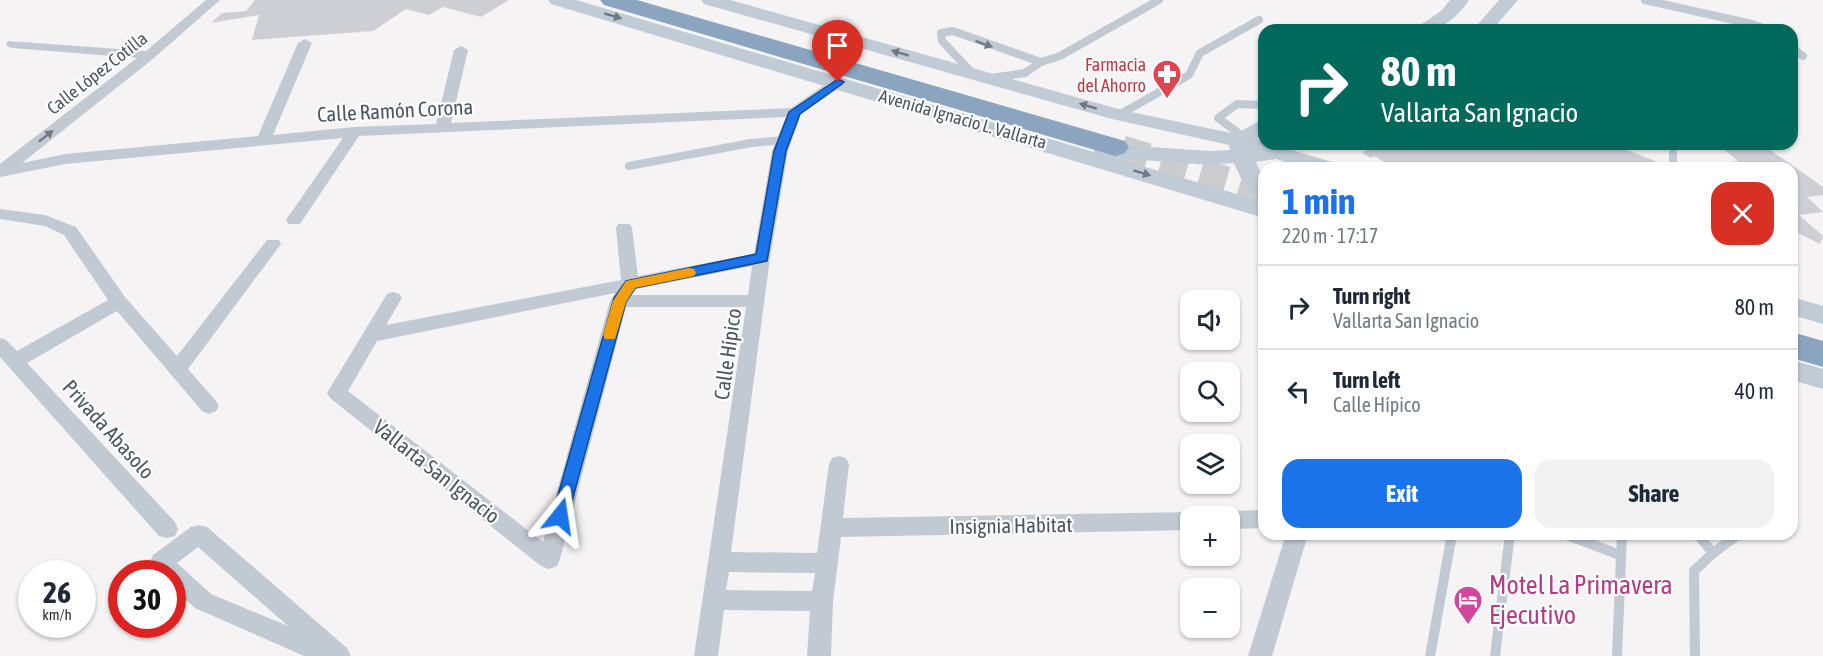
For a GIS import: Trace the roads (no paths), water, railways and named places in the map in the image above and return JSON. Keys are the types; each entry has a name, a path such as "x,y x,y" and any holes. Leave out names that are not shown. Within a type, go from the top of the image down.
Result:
{"highway":[{"name":"Avenida Ignacio L. Vallarta","path":"612,0 1121,138"},
{"name":"Avenida Ignacio L. Vallarta","path":"650,0 1121,138"},
{"path":"1798,331 1823,338"},
{"path":"1798,352 1814,372"}],"street":[{"name":"Calle López Cotilla","path":"0,172 149,55 214,0"},
{"name":"Avenida Ignacio L. Vallarta","path":"557,0 1258,208"},
{"path":"710,0 981,76 1121,138 1258,147"},
{"path":"1432,24 1447,15 1460,0"},
{"path":"1487,24 1509,0"},
{"path":"264,139 305,43"},
{"path":"13,44 149,55"},
{"path":"442,128 461,50"},
{"path":"795,112 838,82"},
{"name":"Calle Ramón Corona","path":"0,172 65,159 354,132 795,112"},
{"name":"Calle Hípico","path":"706,656 762,258 780,151 795,112"},
{"path":"1056,147 1214,126 1242,146 1258,185"},
{"path":"1242,146 1258,131"},
{"path":"294,220 354,132"},
{"path":"1288,150 1314,162"},
{"path":"0,214 45,220 70,231 119,302 209,406"},
{"path":"624,228 630,284"},
{"path":"177,369 273,244"},
{"path":"371,335 762,258"},
{"name":"Vallarta San Ignacio","path":"393,298 337,393 549,559 619,301 630,284"},
{"path":"619,301 757,301"},
{"path":"15,361 119,302"},
{"path":"1798,308 1823,315"},
{"name":"Privada Abasolo","path":"0,345 167,529"},
{"path":"819,656 822,601 839,464"},
{"path":"1240,520 1258,519"},
{"name":"Insignia Habitat","path":"831,528 1180,521"},
{"path":"331,656 203,601 161,562 199,534 339,656"},
{"path":"1260,656 1295,540"},
{"path":"720,562 827,563"},
{"path":"714,600 822,601"}],"lane":[{"path":"1041,62 953,31 941,33 942,41 981,76 1020,75 1036,68 1041,62 1060,56 1159,0"},
{"path":"1645,0 1752,24"},
{"path":"1121,138 1189,75 1200,53 1259,20"},
{"path":"1798,52 1803,56"},
{"path":"1214,126 1237,104 1258,105"},
{"path":"629,166 751,143 784,140"},
{"path":"1673,153 1673,162"},
{"path":"1430,656 1451,540"},
{"path":"1495,656 1509,540"},
{"path":"1580,540 1620,555"},
{"path":"1617,656 1621,540"},
{"path":"1704,540 1713,553"},
{"path":"1695,656 1694,571 1731,540"}],"tunnel":[{"path":"1122,149 1258,189"}],"place":[{"name":"Farmacia del Ahorro","path":"1167,100"},
{"name":"Motel La Primavera Ejecutivo","path":"1468,626"}]}
